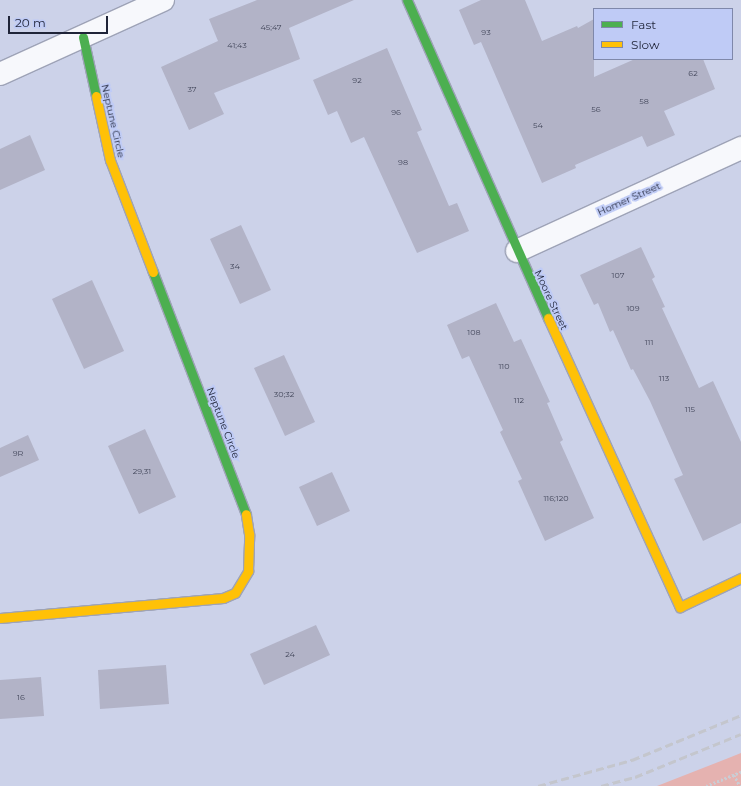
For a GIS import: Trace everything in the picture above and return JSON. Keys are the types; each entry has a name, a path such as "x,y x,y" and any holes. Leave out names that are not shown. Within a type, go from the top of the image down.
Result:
{"street":[{"path":"0,74 163,0"},
{"name":"Moore Street","path":"407,0 516,251 680,607 741,578"},
{"name":"Neptune Circle","path":"0,618 223,598 235,593 248,570 249,534 247,516 110,160 83,37"},
{"name":"Homer Street","path":"516,251 741,148"}],"path":[{"path":"706,786 741,772"},
{"path":"734,775 740,786"}],"shaded area":[{"path":"741,753 741,786 657,786 726,759"}],"building":[{"path":"257,0 354,0 289,28 300,59 214,93 224,114 189,130 161,67 218,41 209,19"},
{"path":"481,0 525,0 542,41 577,26 578,28 593,20 594,77 633,60 703,60 715,89 664,111 675,135 647,147 642,136 575,165 576,168 542,183 481,42 474,45 459,10"},
{"path":"387,48 422,130 417,132 449,206 457,203 469,231 417,253 364,137 351,143 337,111 328,115 313,80"},
{"path":"30,135 45,170 0,190 0,149"},
{"path":"241,225 271,290 240,304 210,239"},
{"path":"641,247 655,277 652,279 665,307 662,308 699,388 713,381 741,442 741,523 703,541 674,479 683,475 650,401 633,369 631,370 613,330 610,332 598,303 594,305 580,275"},
{"path":"92,280 124,351 84,369 52,299"},
{"path":"496,303 514,342 521,339 550,402 547,403 563,440 560,442 594,518 545,541 518,481 522,479 500,432 503,430 469,356 462,359 447,325"},
{"path":"284,355 315,422 285,436 254,368"},
{"path":"145,429 176,497 139,514 108,446"},
{"path":"28,435 39,460 0,477 0,448"},
{"path":"332,472 350,511 317,526 299,487"},
{"path":"316,625 330,655 264,685 250,654"},
{"path":"166,665 169,704 100,709 98,670"},
{"path":"41,677 44,716 0,719 0,680"}],"railway":[{"path":"538,786 632,760 741,715"},
{"path":"601,786 635,777 741,734"}],"traffic: fast":[{"path":"407,0 548,318"},
{"path":"83,37 96,96"},
{"path":"153,272 246,514"}],"traffic: slow":[{"path":"96,96 110,160 153,272"},
{"path":"548,318 680,607 741,578"},
{"path":"0,618 223,598 235,593 248,571 249,534 246,514"}]}
